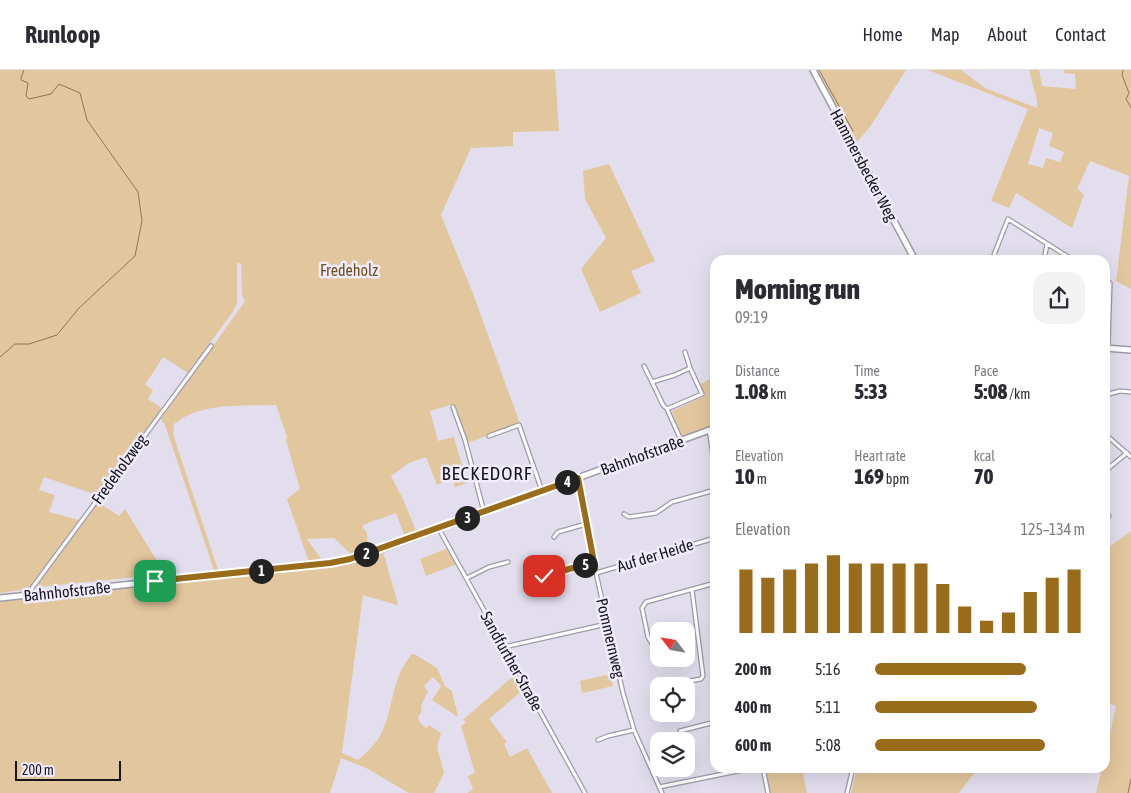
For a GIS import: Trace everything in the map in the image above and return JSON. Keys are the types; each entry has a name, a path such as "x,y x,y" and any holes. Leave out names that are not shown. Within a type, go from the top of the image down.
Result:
{"street":[{"name":"Hammersbecker Weg","path":"813,70 912,255"},
{"path":"994,255 1008,219 1065,255"},
{"path":"1045,255 1047,244"},
{"name":"Fredeholzweg","path":"30,594 32,588 210,346"},
{"path":"1110,349 1131,350"},
{"path":"667,409 702,394 685,352"},
{"path":"644,366 681,440"},
{"path":"652,382 690,368"},
{"path":"1110,394 1120,391 1131,392"},
{"path":"453,407 465,440 484,512"},
{"path":"488,436 519,426 542,491"},
{"name":"Bahnhofstraße","path":"0,598 341,562 439,529 710,430"},
{"path":"1110,438 1131,456"},
{"path":"1110,467 1127,453"},
{"name":"Pommernweg","path":"578,478 596,573 623,693 634,730 662,793"},
{"path":"624,514 629,517 656,513 672,502 710,491"},
{"path":"554,536 558,532 586,524"},
{"name":"Sandfurther Straße","path":"439,529 585,793"},
{"name":"Auf der Heide","path":"596,573 710,539"},
{"path":"466,579 489,567 508,562"},
{"path":"544,576 594,562"},
{"path":"650,640 642,608 646,602 710,585"},
{"path":"692,590 703,676 701,679 695,680"},
{"path":"504,647 607,624"},
{"path":"680,731 710,723"},
{"path":"598,740 634,730"},
{"path":"659,787 728,773"},
{"path":"764,773 768,793"},
{"path":"847,793 852,773"}],"green space":[{"name":"Fredeholz","path":"0,70 555,70 559,131 513,132 513,146 471,148 441,215 474,296 520,424 467,443 453,404 430,411 438,441 454,437 467,483 455,487 452,478 437,485 426,457 409,463 391,476 417,533 405,537 396,513 376,519 362,526 367,533 368,551 352,555 334,538 307,539 322,560 309,562 287,499 300,489 286,440 287,437 276,405 223,407 197,412 185,417 174,424 173,434 218,570 214,570 165,425 161,419 245,301 242,295 241,264 237,262 237,303 232,313 188,373 163,357 145,385 153,390 148,399 162,408 97,495 44,477 39,490 55,495 49,512 79,520 28,589 0,593"},
{"path":"818,70 906,70 870,127 856,143"},
{"path":"928,70 961,70 985,88 1037,108 1029,70 1039,70 1042,86 1076,89 1075,74 1064,73 1064,70 1131,70 1131,289 1116,281 1129,176 1090,161 1077,189 1084,194 1072,228 1016,193 1009,208 991,201 1028,109","holes":["1039,128 1053,133 1049,146 1064,152 1060,162 1046,158 1043,168 1028,164"]},
{"path":"609,164 655,261 631,271 641,293 600,312 581,269 606,238 585,199 583,171"},
{"path":"710,379 710,426 682,438 672,411 705,396 700,384"},
{"path":"98,502 119,516 125,509 165,574 39,587 39,583"},
{"path":"1131,531 1131,793 1096,793 1101,773 1110,773 1110,733 1116,706 1110,704 1110,546"},
{"path":"448,548 457,564 426,576 420,559"},
{"path":"383,552 398,604 363,595 342,753 358,760 377,741 389,713 400,674 412,654 416,655 437,668 445,686 452,691 458,717 432,700 441,686 433,677 424,686 428,691 418,718 426,728 429,725 441,733 437,747 444,773 434,793 409,793 366,768 341,758 330,793 0,793 0,602 105,589 317,568 347,563"},
{"path":"517,673 525,688 489,719 507,742 504,744 510,757 527,748 552,793 467,793 473,789 468,776 475,773 461,726 466,722 463,720"},
{"path":"615,673 616,680 612,681 613,686 582,693 580,681"},
{"path":"767,773 803,773 807,793 770,793"},
{"path":"856,773 974,773 959,793 851,793"}],"waterway":[{"path":"0,357 15,344 29,344 57,335 79,308 135,256 142,221 138,192 87,120 80,93 59,84 51,94 29,99 26,96 28,83 21,80 24,70"},
{"path":"819,70 853,131"},
{"path":"1123,70 1122,75 1129,93 1126,99 1131,108"},
{"path":"1128,793 1131,779"}],"district":[{"name":"BECKEDORF","path":"487,473"}],"route":[{"path":"155,581 341,562 578,478 594,562 544,576"}]}
